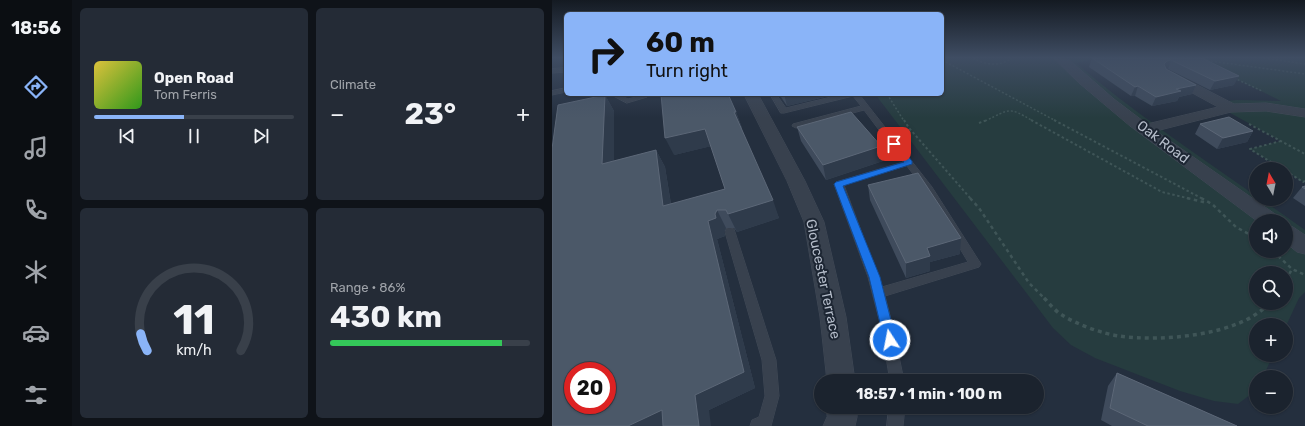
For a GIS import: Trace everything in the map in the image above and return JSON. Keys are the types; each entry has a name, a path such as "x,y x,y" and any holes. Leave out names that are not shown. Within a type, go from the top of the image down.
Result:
{"street":[{"name":"Oak Road","path":"1082,78 1107,100 1145,129 1261,214"},
{"path":"1175,78 1227,108"},
{"name":"Gloucester Terrace","path":"753,96 796,181 814,222 833,317 840,374"},
{"path":"1145,129 1227,108 1266,107 1305,113"},
{"path":"1293,237 1305,246"},
{"path":"839,426 842,414"}],"lane":[{"path":"552,93 564,90"},
{"path":"617,96 627,101 644,97"},
{"path":"774,96 784,111 842,96"},
{"path":"856,96 929,189 975,264 878,293"},
{"path":"796,126 866,107"},
{"path":"896,374 887,327 874,277 839,184 909,163"},
{"path":"730,232 769,360 772,396 765,422 758,426"},
{"path":"895,426 896,414"}],"path":[{"path":"976,78 1212,204 1236,227 1249,234"},
{"path":"1234,78 1268,94"},
{"path":"888,96 909,128 979,208 1029,283 1061,315 1091,328 1118,336 1152,338 1188,337 1232,326 1263,310"},
{"path":"1227,108 1305,154"},
{"path":"979,123 1009,110 1014,110 1162,192 1212,204"},
{"path":"1271,162 1250,149 1281,141"},
{"path":"1293,176 1303,182 1305,181"},
{"path":"1280,258 1289,266"},
{"path":"1293,270 1299,274 1305,275"}],"green space":[{"path":"944,78 1094,78 1187,148 1249,191 1249,206 1271,206 1282,214 1249,214 1249,258 1293,258 1293,222 1305,230 1305,292 1299,298 1290,318 1249,318 1249,362 1270,362 1266,370 1249,370 1249,396 1238,404 1214,401 1180,391 1095,358 1071,345 1053,328 877,96 944,96"},
{"path":"1234,78 1305,78 1305,181 1303,182 1293,176 1293,162 1271,162 1250,149 1281,141 1212,103 1236,100 1281,101"}],"building":[{"path":"1121,78 1183,78 1196,85 1176,89 1181,91 1156,97 1138,86 1135,87"},
{"path":"1208,78 1230,78 1215,81"},
{"path":"605,96 602,164 656,150 663,206 725,189 705,129 665,138 661,96 729,96 736,112 734,112 773,200 728,214 726,210 717,210 715,214 716,218 708,221 744,372 695,395 699,426 663,426 662,410 628,426 552,426 552,149 558,105"},
{"path":"851,112 881,146 823,165 797,127"},
{"path":"1229,117 1253,131 1223,138 1200,124"},
{"path":"918,173 961,238 927,248 930,256 906,263 868,185"},
{"path":"1117,373 1237,426 1148,426 1110,408"}],"route":[{"path":"890,340 874,277 839,184 909,163 894,144"}]}
